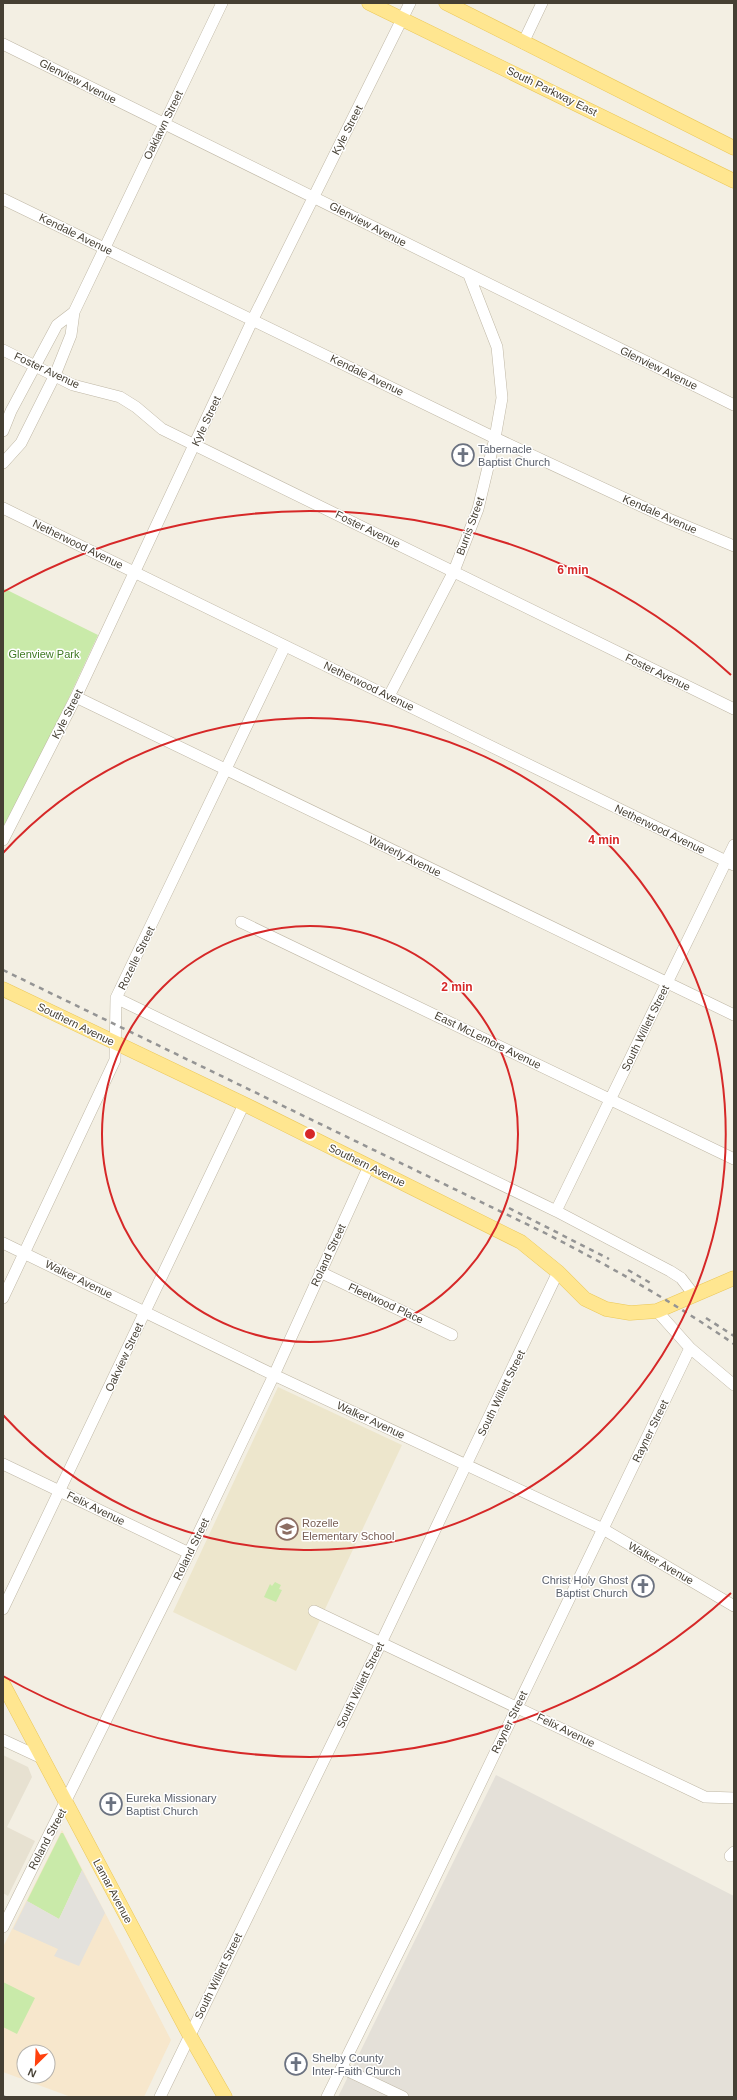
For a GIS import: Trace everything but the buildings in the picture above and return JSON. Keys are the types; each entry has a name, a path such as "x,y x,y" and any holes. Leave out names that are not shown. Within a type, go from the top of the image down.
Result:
{"main road":[{"name":"South Parkway East","path":"370,3 734,181"},
{"path":"446,3 734,148"},
{"name":"Southern Avenue","path":"3,989 244,1104 521,1242 558,1272 585,1299 606,1309 630,1314 657,1311 694,1295"},
{"path":"694,1295 734,1278"},
{"name":"Lamar Avenue","path":"3,1684 189,2034 225,2097"}],"street":[{"name":"Oaklawn Street","path":"74,312 222,3"},
{"name":"Kyle Street","path":"3,840 76,697 253,319 404,20 410,3"},
{"path":"523,43 542,3"},
{"name":"Glenview Avenue","path":"3,44 734,405"},
{"name":"Kendale Avenue","path":"3,199 253,319 495,438 669,519 734,546"},
{"name":"Burris Street","path":"389,696 454,571 478,509 495,438 502,398 496,347 469,275"},
{"path":"3,430 10,411 36,366 57,325 74,312"},
{"path":"3,463 21,443 55,375 71,335 74,312"},
{"name":"Foster Avenue","path":"3,350 73,385 120,397 136,407 162,429 734,709"},
{"name":"Netherwood Avenue","path":"3,508 730,863"},
{"name":"Rozelle Street","path":"3,1298 115,1060 116,998 285,646"},
{"name":"Waverly Avenue","path":"76,697 734,1015"},
{"name":"South Willett Street","path":"556,1211 667,983 730,863 734,845"},
{"name":"East McLemore Avenue","path":"241,922 734,1159"},
{"path":"116,998 556,1211 670,1271 681,1278 694,1295"},
{"name":"Oakview Street","path":"3,1609 244,1104"},
{"name":"Roland Street","path":"3,1927 7,1907 66,1804 189,1553 274,1375 370,1166"},
{"name":"Walker Avenue","path":"3,1243 274,1375 603,1529 734,1606"},
{"name":"Fleetwood Place","path":"320,1272 452,1335"},
{"name":"South Willett Street","path":"160,2097 189,2034 466,1466 558,1272"},
{"path":"657,1311 690,1348 734,1385"},
{"name":"Rayner Street","path":"327,2097 690,1348"},
{"name":"Felix Avenue","path":"3,1464 189,1553"},
{"name":"Felix Avenue","path":"314,1611 517,1706 704,1797 734,1798"},
{"path":"3,1740 44,1759"},
{"path":"342,2068 403,2097"}],"shaded area":[{"name":"Rozelle Elementary School","path":"278,1387 402,1445 296,1671 173,1612"},
{"path":"3,1755 28,1767 32,1777 7,1827 35,1841 8,1896 3,1893"},
{"path":"496,1775 734,1896 734,2097 338,2097"},
{"path":"62,1830 171,2040 144,2097 71,2097 36,2084 56,2084 56,2044 16,2044 16,2077 3,2072 3,1947"},
{"path":"82,1870 105,1913 79,1966 54,1956 58,1949 13,1929 27,1901 59,1919"}],"green space":[{"name":"Glenview Park","path":"3,588 98,635 3,839"},
{"path":"275,1582 281,1585 279,1589 282,1590 276,1602 264,1597 270,1584 272,1586"},
{"path":"61,1833 63,1833 82,1870 59,1919 27,1901"},
{"path":"3,1982 35,1998 17,2034 3,2027"}],"railway":[{"path":"3,970 547,1234 642,1286 734,1344"},
{"path":"509,1208 609,1259"},
{"path":"628,1270 654,1285"},
{"path":"706,1318 734,1336"}],"place":[{"name":"Tabernacle Baptist Church","path":"463,455"},
{"name":"Rozelle Elementary School","path":"287,1529"},
{"name":"Christ Holy Ghost Baptist Church","path":"643,1586"},
{"name":"Eureka Missionary Baptist Church","path":"111,1804"},
{"name":"Shelby County Inter-Faith Church","path":"296,2064"}]}
